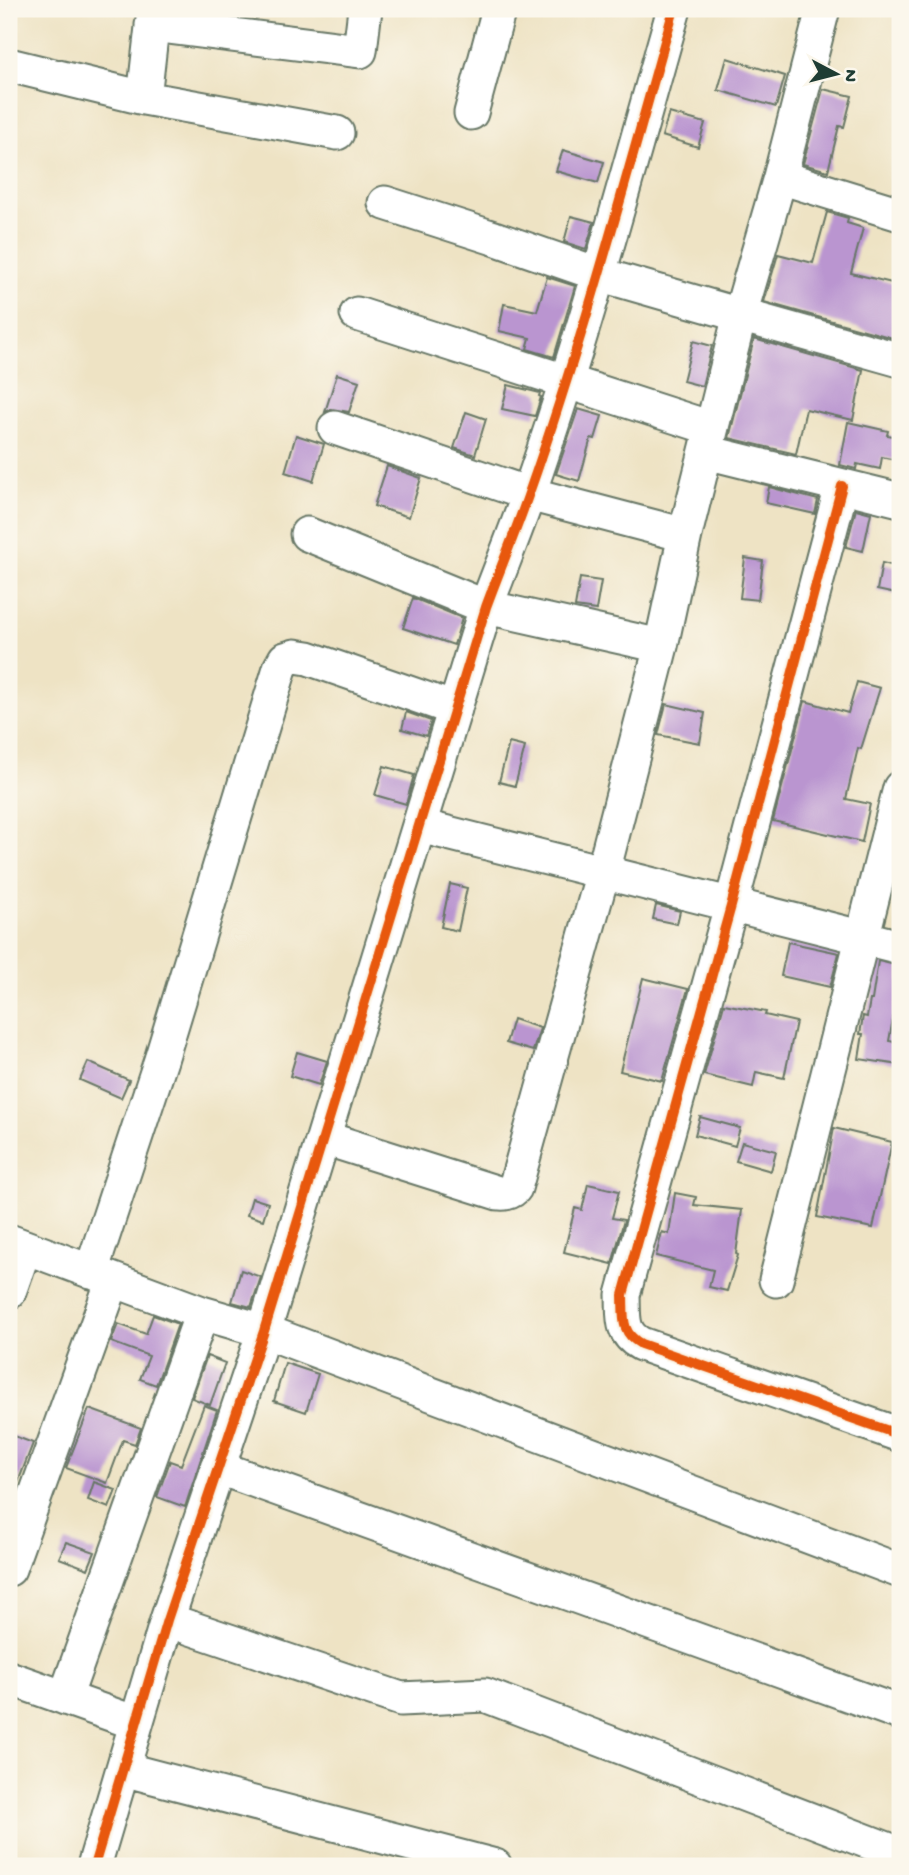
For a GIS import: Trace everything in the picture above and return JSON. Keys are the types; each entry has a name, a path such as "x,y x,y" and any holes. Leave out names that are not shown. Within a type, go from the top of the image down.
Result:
{"street":[{"path":"144,98 153,17 360,51 365,9"},
{"path":"471,113 499,9"},
{"path":"94,1866 167,1620 264,1331 486,607 529,494 565,382 674,9"},
{"path":"324,1138 498,1193 511,1192 518,1182 603,872 661,646 708,440 823,9"},
{"path":"9,65 144,98 337,133"},
{"path":"780,177 900,214"},
{"path":"385,203 598,274 900,360"},
{"path":"357,314 565,382 708,440 842,486 900,500"},
{"path":"335,428 529,494 685,535"},
{"path":"842,486 731,906 623,1295 625,1327 631,1338 641,1344 900,1435"},
{"path":"307,534 486,607 661,646"},
{"path":"9,1569 102,1276 160,1060 280,668 285,659 295,656 308,659 455,709"},
{"path":"776,1280 900,788"},
{"path":"419,826 900,947"},
{"path":"9,1292 17,1244 202,1313 264,1331 900,1570"},
{"path":"65,1698 202,1313"},
{"path":"218,1467 900,1713"},
{"path":"167,1620 401,1699 485,1695 900,1854"},
{"path":"9,1678 136,1723"},
{"path":"123,1769 495,1866"}],"building":[{"path":"727,58 785,76 776,107 718,90"},
{"path":"823,89 852,96 844,127 839,126 828,171 803,164"},
{"path":"669,113 705,123 698,147 662,136"},
{"path":"563,150 604,162 598,183 556,171"},
{"path":"827,212 848,218 847,223 863,228 851,273 900,285 900,340 764,302 778,254 813,263"},
{"path":"571,216 594,222 586,249 564,242"},
{"path":"547,277 575,286 554,357 527,349 530,338 499,331 504,304 537,311"},
{"path":"754,339 863,370 853,420 806,409 796,454 729,438"},
{"path":"693,341 712,346 702,386 683,381"},
{"path":"337,374 359,381 349,412 332,409 325,412"},
{"path":"508,385 540,393 535,416 502,409"},
{"path":"578,409 602,416 595,439 591,438 579,481 556,474"},
{"path":"466,412 486,419 475,455 454,448"},
{"path":"848,422 888,431 887,435 900,437 900,461 882,457 880,469 857,464 856,469 840,465"},
{"path":"296,435 324,444 313,481 285,472"},
{"path":"387,466 421,478 409,517 374,506"},
{"path":"769,487 818,500 815,514 766,503"},
{"path":"856,509 871,513 863,551 846,547"},
{"path":"745,558 763,561 758,600 740,598"},
{"path":"882,563 900,567 900,595 877,590"},
{"path":"580,578 601,581 596,610 575,607"},
{"path":"413,598 462,618 454,645 403,628"},
{"path":"857,682 880,688 861,749 858,748 846,799 870,804 862,842 773,821 805,701 848,713"},
{"path":"666,704 705,713 700,743 658,735"},
{"path":"406,712 431,721 426,736 402,729"},
{"path":"509,743 525,747 515,786 499,782"},
{"path":"384,766 414,775 406,804 375,795"},
{"path":"450,884 467,888 458,931 441,927"},
{"path":"656,905 680,911 677,924 653,919"},
{"path":"788,942 839,953 830,987 781,976"},
{"path":"878,961 900,966 900,1003 896,1002 889,1041 900,1043 900,1065 859,1059 863,1016 867,1017 872,1000"},
{"path":"643,978 688,989 662,1081 620,1071"},
{"path":"724,1004 766,1012 765,1015 796,1022 784,1078 756,1072 753,1087 704,1075"},
{"path":"513,1019 540,1028 533,1051 506,1043"},
{"path":"297,1052 327,1061 319,1085 290,1076"},
{"path":"88,1062 129,1080 121,1098 80,1080"},
{"path":"700,1117 740,1128 735,1146 695,1135"},
{"path":"834,1128 892,1142 873,1228 817,1217"},
{"path":"742,1142 776,1151 771,1171 736,1161"},
{"path":"588,1184 619,1191 612,1218 624,1220 612,1264 564,1252 575,1208 582,1210"},
{"path":"675,1193 696,1197 694,1205 742,1210 738,1255 727,1291 709,1287 713,1270 656,1256 662,1232 669,1234"},
{"path":"252,1198 268,1203 263,1220 247,1215"},
{"path":"241,1270 261,1277 251,1307 232,1302"},
{"path":"153,1315 178,1324 156,1385 140,1379 149,1356 111,1342 118,1324 146,1334"},
{"path":"207,1356 225,1363 210,1405 192,1398"},
{"path":"285,1363 318,1374 306,1412 274,1401"},
{"path":"204,1405 217,1410 185,1507 157,1497 170,1461 181,1465"},
{"path":"89,1409 141,1428 135,1444 123,1440 107,1483 66,1468"},
{"path":"9,1434 33,1443 10,1503 9,1503"},
{"path":"94,1482 116,1490 109,1508 88,1500"},
{"path":"66,1542 95,1552 88,1569 59,1558"}],"cycle path":[{"path":"94,1866 167,1620 264,1331 486,607 524,507 569,373 674,9"},
{"path":"842,486 731,906 623,1295 624,1317 629,1335 641,1344 900,1435"}]}
